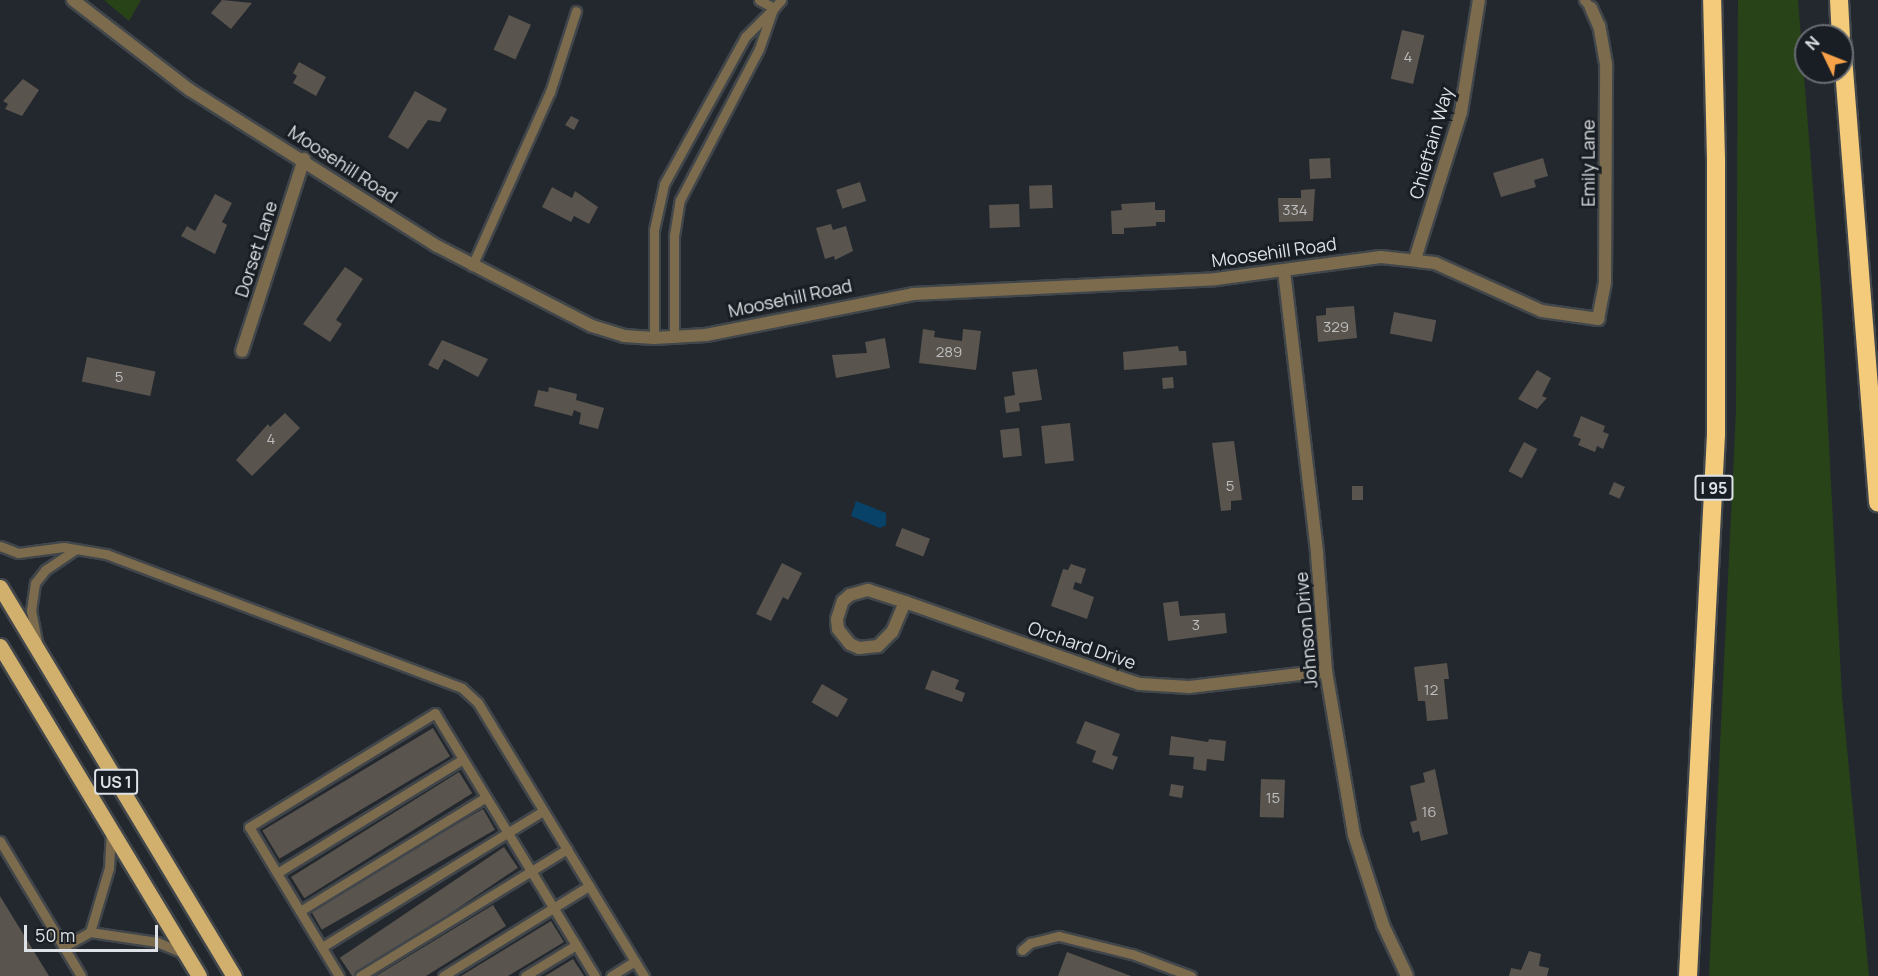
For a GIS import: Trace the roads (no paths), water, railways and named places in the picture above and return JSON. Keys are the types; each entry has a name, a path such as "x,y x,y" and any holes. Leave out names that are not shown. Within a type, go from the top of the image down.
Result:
{"highway":[{"name":"I 95","path":"1688,976 1716,435 1716,159 1712,0"},
{"path":"1839,0 1840,24"},
{"path":"1845,84 1878,503"}],"main road":[{"name":"US 1","path":"0,586 234,976"},
{"name":"US 1","path":"0,645 199,976"}],"street":[{"name":"Moosehill Road","path":"73,0 190,90 304,159 472,266 592,326 624,336 674,338 904,295 1206,280 1284,271 1362,258 1415,258 1453,269 1542,311 1598,319"},
{"name":"Chieftain Way","path":"1415,258 1461,111 1479,0"},
{"name":"Emily Lane","path":"1588,4 1599,26 1606,64 1605,282 1598,319"},
{"name":"Dorset Lane","path":"242,351 304,159"},
{"name":"Johnson Drive","path":"1284,271 1317,554 1326,670 1354,835 1383,925 1407,976"},
{"name":"Orchard Drive","path":"905,602 892,632 878,646 859,648 843,638 838,629 837,620 843,601 859,591 878,592 1140,684 1189,687 1326,670"}],"lane":[{"path":"759,0 774,8"},
{"path":"654,338 654,230 664,184 745,37 781,0"},
{"path":"674,338 674,236 680,200 759,50 774,8"},
{"path":"472,266 550,92 576,11"},
{"path":"0,546 18,553 50,547 106,554 457,685 478,703 644,976"},
{"path":"42,658 31,611 35,583 45,570 75,550"},
{"path":"339,976 249,827 435,713 595,976"},
{"path":"277,873 463,759"},
{"path":"300,911 486,797"},
{"path":"322,947 543,811"},
{"path":"90,932 109,868 111,832"},
{"path":"0,841 81,976"},
{"path":"360,976 567,849"},
{"path":"443,976 590,886"},
{"path":"63,947 90,932 158,942 186,955"},
{"path":"1022,950 1030,943 1059,936 1132,954 1191,976"},
{"path":"525,976 576,945"},
{"path":"611,976 635,961"}],"water":[{"path":"856,501 886,513 886,525 880,528 851,516"}]}
